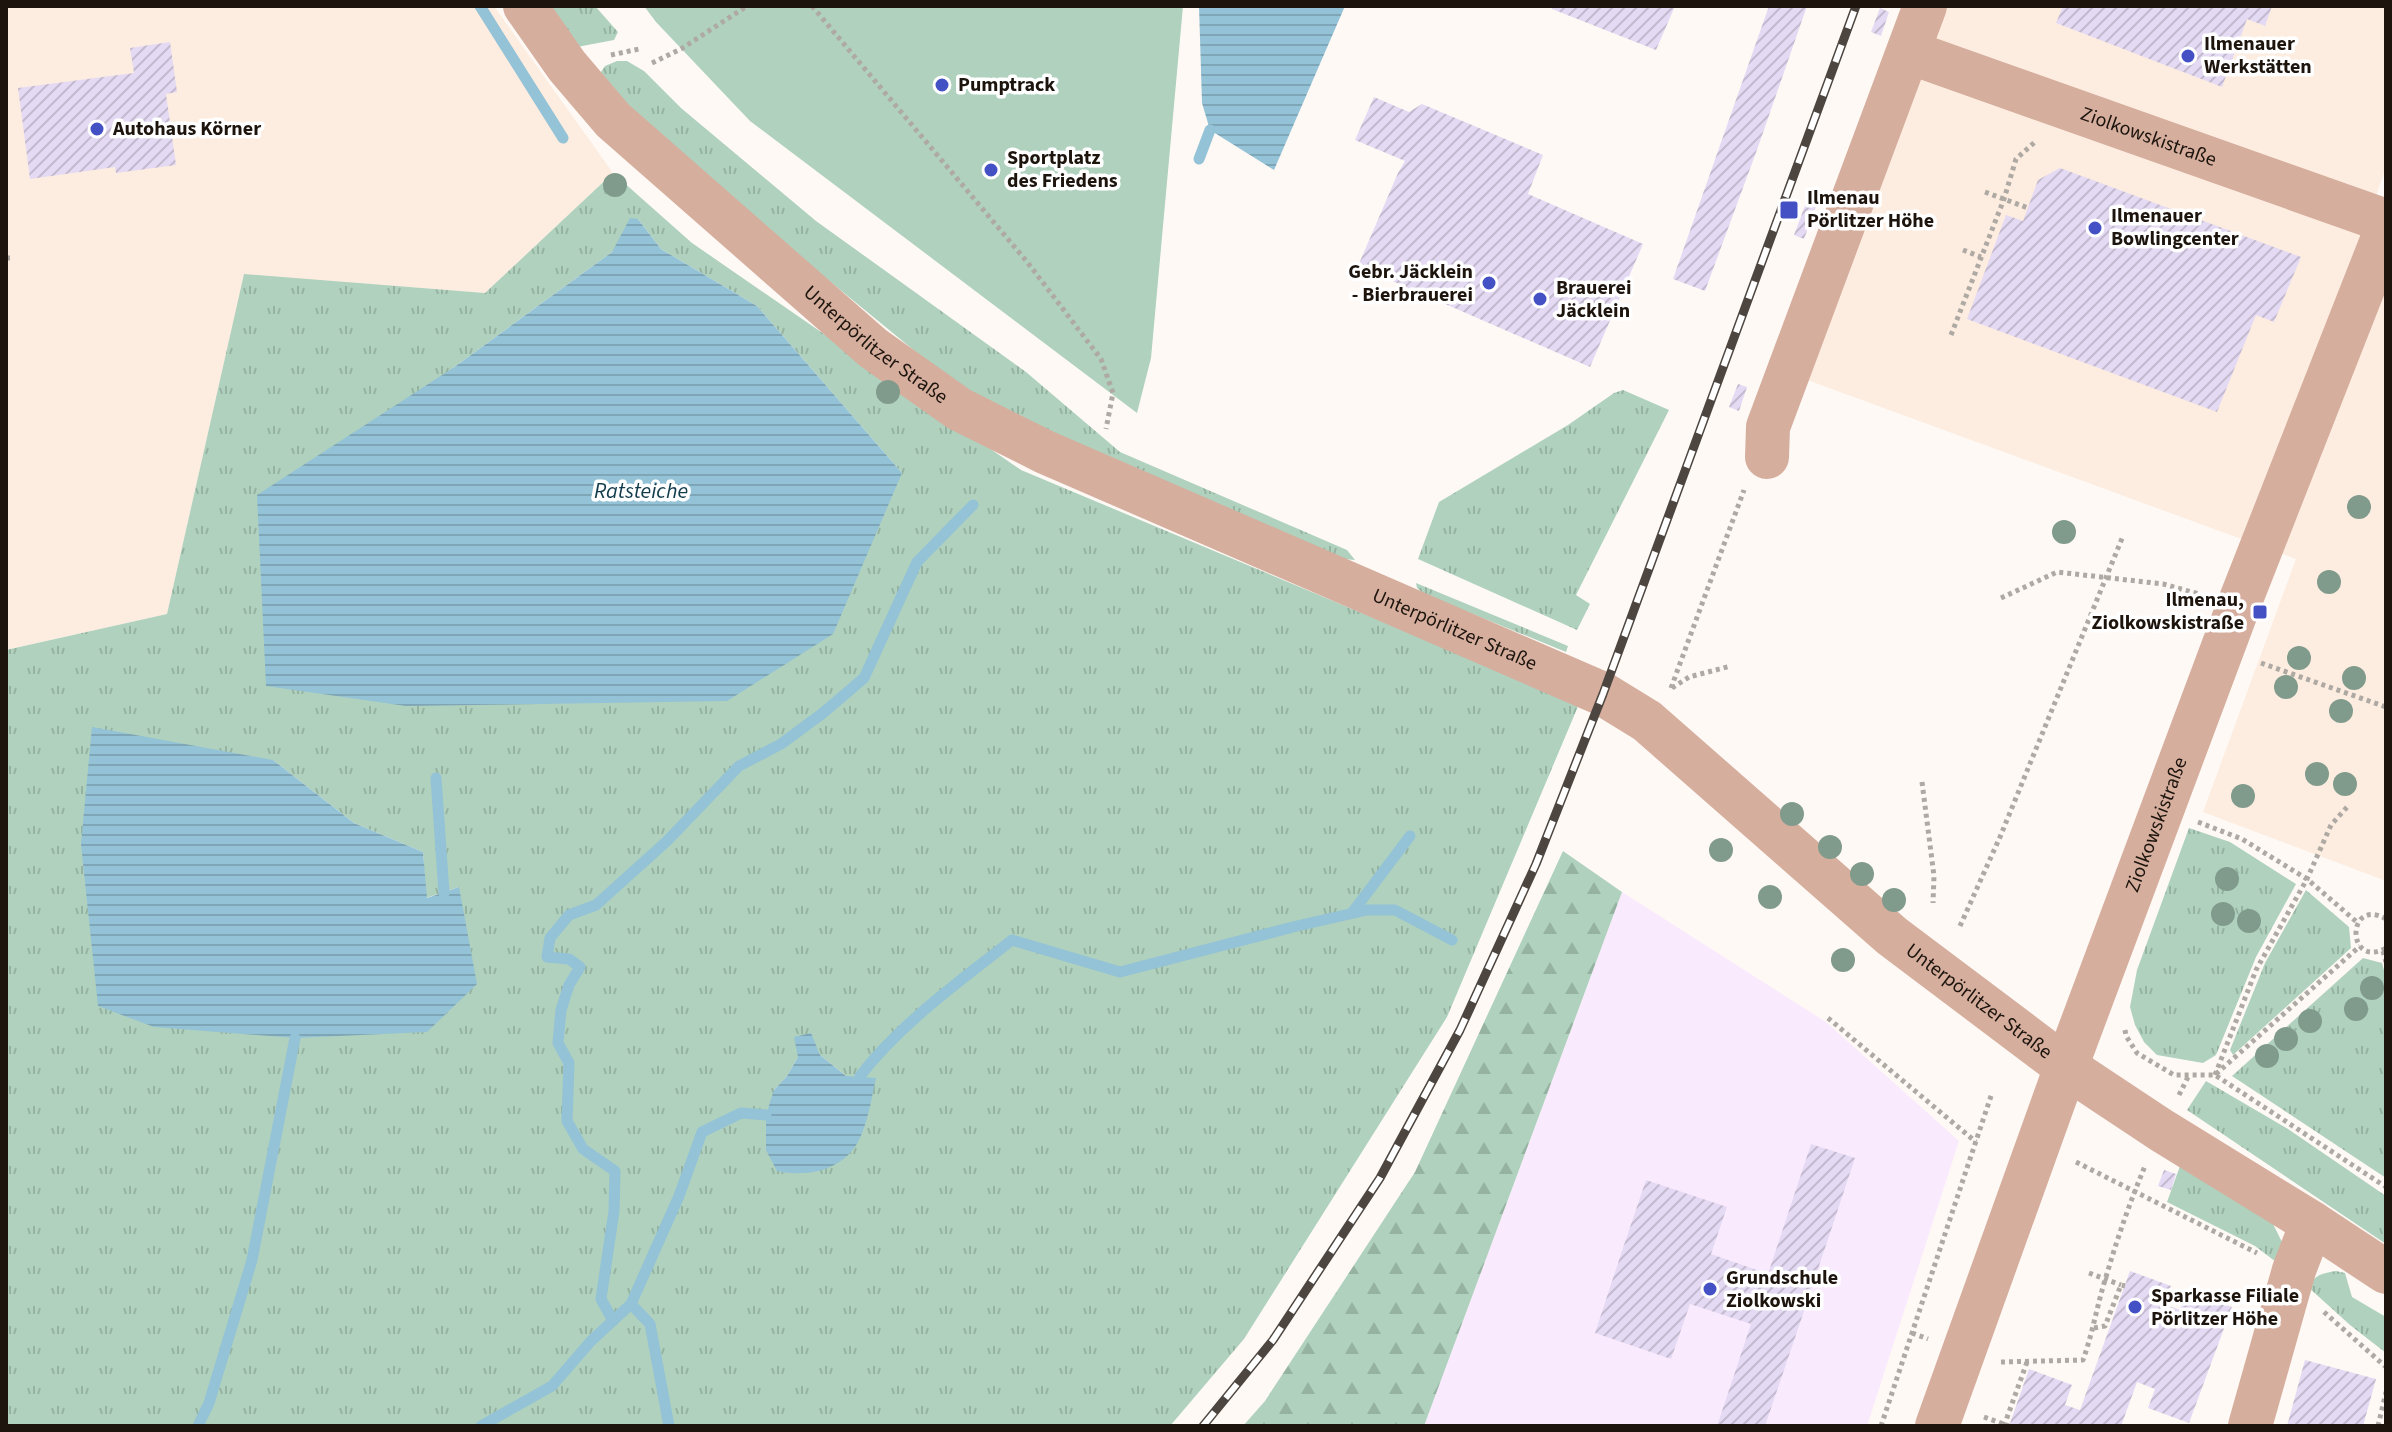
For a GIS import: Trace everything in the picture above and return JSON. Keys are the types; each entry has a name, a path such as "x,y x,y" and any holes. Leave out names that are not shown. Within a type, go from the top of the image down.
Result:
{"street":[{"name":"Unterpörlitzer Straße","path":"525,6 567,66 613,120 873,348 959,409 1045,452 1603,694 1647,721 1892,936 2066,1067 2386,1272"},
{"path":"1756,473 1768,427 1925,6"},
{"name":"Ziolkowskistraße","path":"1909,52 2386,221"},
{"name":"Ziolkowskistraße","path":"1937,1426 2066,1067 2238,607 2386,230"},
{"path":"2250,1426 2294,1270 2312,1223"}],"path":[{"path":"652,63 681,49 747,6"},
{"path":"812,6 1028,263 1101,359 1113,393 1106,429"},
{"path":"1951,335 2004,199 2016,159 2035,144 2052,104"},
{"path":"1985,192 2028,208"},
{"path":"1963,250 1981,257"},
{"path":"1731,666 1689,677 1671,688 1756,473"},
{"path":"1960,926 2000,837 2123,536"},
{"path":"2001,598 2057,572 2163,584 2194,592"},
{"path":"2295,675 2386,707"},
{"path":"1922,782 1934,876 1933,903"},
{"path":"2215,1075 2256,970 2307,879 2331,825 2348,806"},
{"path":"2190,819 2242,839 2307,879 2358,923"},
{"path":"2386,919 2373,915 2362,919 2355,935 2360,946 2370,952 2384,949 2386,962"},
{"path":"2215,1075 2360,946"},
{"path":"1828,1018 1976,1142"},
{"path":"2124,1024 2126,1036 2137,1053 2174,1075 2215,1075 2386,1187"},
{"path":"1881,1426 1992,1093"},
{"path":"1912,1333 1988,1363 2083,1360 2105,1278 2135,1191 2161,1130"},
{"path":"2040,1144 2135,1191"},
{"path":"2089,1273 2123,1285 2105,1326 2094,1328"},
{"path":"2006,1425 2027,1362"},
{"path":"2378,1426 2386,1392"}],"shaded area":[{"path":"6,6 494,6 613,173 485,293 244,275 167,614 6,650"},
{"path":"1940,6 2386,6 2386,167 2362,236 2386,247 2386,881 2203,812 2296,559 1799,377"},
{"path":"1622,892 1826,1022 1959,1141 1867,1426 1424,1426"}],"green space":[{"path":"544,6 595,6 618,32 614,40 577,47"},
{"name":"Sportplatz des Friedens","path":"644,6 1183,6 1151,358 1137,413 750,121"},
{"path":"627,61 644,71 681,108 816,221 1026,372 1120,452 1347,550 1355,560 1344,559 991,405 927,361 673,150 599,75 605,66"},
{"path":"613,173 692,243 1021,470 1579,704 1447,1017 1244,1339 1170,1426 6,1426 6,650 167,614 244,274 485,293","holes":["638,219 661,249 757,306 902,473 453,368 612,252","273,760 354,823 423,852 426,898 459,887 154,1027","820,1055 846,1076 774,1090 798,1057"]},
{"path":"1623,390 1669,410 1576,595 1590,604 1577,630 1418,559 1439,502"},
{"path":"1416,583 1568,646 1566,652 1424,594"},
{"path":"2189,828 2230,842 2296,884 2256,957 2216,1055 2203,1063 2157,1055 2144,1042 2130,1007 2137,970"},
{"path":"1563,851 1622,892 1424,1426 1243,1426 1265,1401 1415,1172"},
{"path":"2306,890 2349,927 2351,948 2233,1055 2230,1050 2265,963"},
{"path":"2363,958 2382,963 2386,978 2386,1178 2232,1076"},
{"path":"2206,1081 2288,1129 2386,1196 2386,1244 2187,1110"},
{"path":"2180,1166 2273,1224 2282,1242 2280,1265 2255,1246 2167,1202"},
{"path":"2336,1271 2345,1273 2352,1297 2386,1317 2386,1353 2308,1287 2319,1275"}],"water":[{"path":"1199,6 1345,6 1274,170 1210,130 1202,103"},
{"name":"Ratsteiche","path":"630,218 638,219 661,249 757,306 902,473 833,634 727,701 406,706 266,686 257,495 453,368 612,252"},
{"path":"92,727 273,760 354,823 423,852 427,898 459,887 477,984 427,1032 295,1038 154,1027 98,1006 81,844"},
{"path":"811,1033 820,1055 846,1076 876,1078 868,1113 856,1145 838,1163 815,1172 777,1171 766,1150 766,1115 774,1090 798,1057 794,1037"}],"building":[{"path":"1554,6 1675,6 1656,50 1552,9"},
{"path":"1769,6 1807,6 1705,291 1673,279"},
{"name":"Ilmenauer Werkstätten","path":"2063,6 2272,6 2265,26 2247,19 2222,87 2056,23"},
{"path":"1880,8 1889,12 1881,36 1871,32"},
{"name":"Autohaus Körner","path":"170,42 177,92 166,94 176,165 116,173 115,167 30,179 18,88 134,73 130,48"},
{"path":"1374,97 1409,112 1422,104 1543,155 1528,194 1643,244 1590,367 1358,266 1405,161 1355,140"},
{"path":"2060,168 2301,257 2274,322 2256,315 2217,412 1967,319 2006,215 2023,221 2038,180"},
{"path":"1806,203 1816,207 1804,239 1794,235"},
{"path":"1738,384 1747,387 1739,411 1729,407"},
{"name":"Grundschule Ziolkowski","path":"1811,1144 1855,1158 1765,1426 1717,1426 1751,1324 1690,1304 1671,1359 1595,1333 1623,1248 1646,1180 1727,1207 1711,1254 1768,1274"},
{"path":"2164,1170 2176,1174 2171,1190 2158,1186"},
{"path":"2130,1271 2171,1286 2163,1304 2180,1310 2187,1291 2232,1307 2189,1423 2148,1408 2155,1389 2137,1382 2121,1426 2009,1426 2029,1369 2072,1385 2065,1405 2080,1410"},
{"path":"2305,1360 2376,1379 2363,1426 2287,1426"}],"waterway":[{"path":"480,6 563,138"},
{"path":"1199,159 1210,130"},
{"path":"613,1321 601,1299 614,1211 615,1171 583,1149 567,1121 569,1063 558,1043 561,1010 569,985 580,967 569,959 547,957 550,938 569,915 596,905 667,841 739,766 781,744 864,678 917,562 973,505"},
{"path":"436,778 444,893"},
{"path":"1352,913 1410,836"},
{"path":"860,1076 912,1021 1012,940 1120,972 1367,910 1395,910 1452,940"},
{"path":"198,1426 209,1403 252,1260 295,1038"},
{"path":"481,1426 552,1386 591,1341 631,1304 679,1196 702,1132 741,1113 766,1115"},
{"path":"631,1304 650,1324 669,1426"}],"railway":[{"path":"1203,1426 1273,1340 1380,1178 1460,1030 1536,864 1603,694 1856,6"}],"place":[{"name":"Ilmenauer Werkstätten","path":"2188,56"},
{"name":"Pumptrack","path":"942,85"},
{"name":"Autohaus Körner","path":"97,129"},
{"name":"Sportplatz des Friedens","path":"991,170"},
{"name":"Ilmenau Pörlitzer Höhe","path":"1789,210"},
{"name":"Ilmenauer Bowlingcenter","path":"2095,228"},
{"name":"Gebr. Jäcklein - Bierbrauerei","path":"1489,283"},
{"name":"Brauerei Jäcklein","path":"1540,299"},
{"name":"Ilmenau, Ziolkowskistraße","path":"2260,612"},
{"name":"Grundschule Ziolkowski","path":"1710,1289"},
{"name":"Sparkasse Filiale Pörlitzer Höhe","path":"2135,1307"}]}
